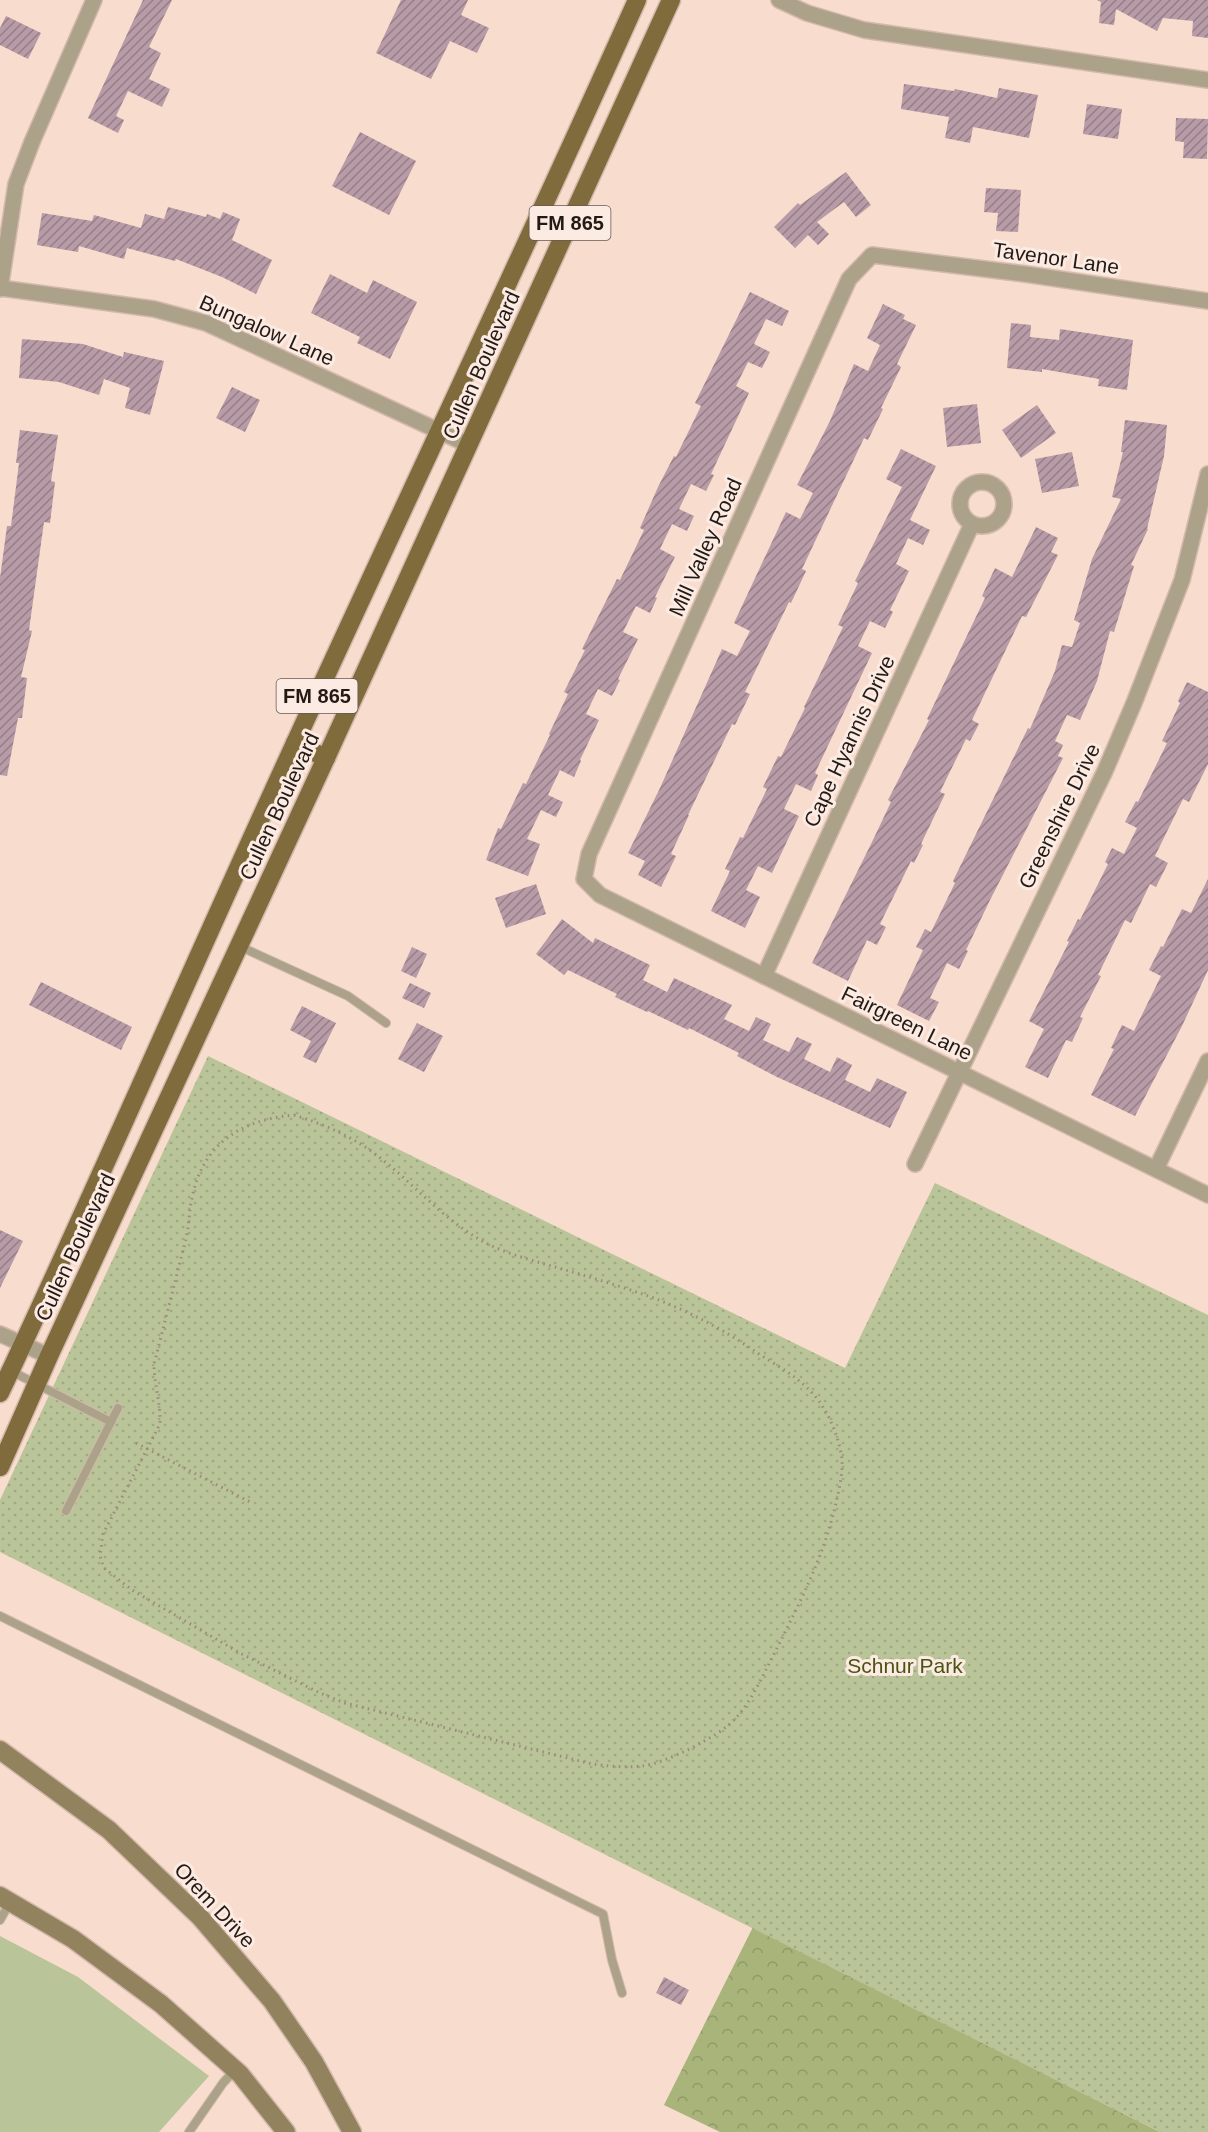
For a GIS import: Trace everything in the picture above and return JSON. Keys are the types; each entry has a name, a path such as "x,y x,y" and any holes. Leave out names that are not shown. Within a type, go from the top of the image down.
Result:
{"main road":[{"name":"Cullen Boulevard","path":"0,1393 295,743 558,177 637,0"},
{"name":"Cullen Boulevard","path":"0,1467 671,0"},
{"path":"558,177 585,190"},
{"path":"295,743 326,758"},
{"path":"155,1054 183,1067"},
{"name":"Orem Drive","path":"0,1750 109,1830 200,1917 272,2001 314,2062 352,2132"},
{"path":"5,1899 72,1939 161,2004 235,2070 286,2132"}],"street":[{"path":"779,0 807,13 864,30 1208,80"},
{"path":"0,288 16,184 88,2"},
{"name":"Mill Valley Road","path":"591,886 584,879 589,854 849,279 872,255 898,258"},
{"name":"Tavenor Lane","path":"898,258 1025,274 1208,302"},
{"name":"Bungalow Lane","path":"0,288 154,309 206,323 469,445"},
{"name":"Greenshire Drive","path":"915,1164 1105,771 1134,704 1182,580 1208,474"},
{"name":"Cape Hyannis Drive","path":"764,976 972,524"},
{"name":"Fairgreen Lane","path":"591,886 600,895 1208,1195"},
{"path":"1156,1169 1208,1061"},
{"path":"0,1334 49,1356"}],"lane":[{"path":"239,946 348,996 386,1023"},
{"path":"10,1371 111,1422"},
{"path":"66,1511 118,1408"},
{"path":"0,1617 603,1914 612,1960 622,1993"},
{"path":"0,1920 5,1899"},
{"path":"189,2132 223,2083 235,2070"}],"path":[{"path":"294,1115 319,1122 348,1136 376,1155 444,1214 470,1234 491,1246 653,1297 741,1341 789,1373 812,1393 826,1412 842,1460 840,1488 830,1530 812,1580 759,1684 736,1719 717,1736 688,1749 645,1766 619,1767 592,1764 345,1703 240,1653 115,1579 104,1568 100,1556 103,1534 148,1450 160,1424 161,1413 154,1377 154,1364 187,1235 192,1196 202,1170 213,1151 225,1138 243,1128 271,1118 294,1115"},
{"path":"135,1443 252,1503"}],"green space":[{"name":"Schnur Park","path":"208,1056 845,1368 935,1183 1208,1315 1208,2132 1160,2132 0,1552 0,1500"},
{"path":"753,1927 1160,2132 720,2132 664,2105"},
{"path":"0,1936 78,1977 209,2076 159,2132 0,2132"}],"building":[{"path":"143,0 172,0 149,47 161,53 149,79 170,89 162,107 128,91 116,116 124,120 118,133 88,118"},
{"path":"401,0 468,0 461,15 489,28 477,53 450,41 431,79 376,53"},
{"path":"1097,0 1208,0 1208,38 1192,36 1193,21 1163,18 1157,31 1116,9 1114,25 1099,23 1101,2"},
{"path":"6,16 41,33 28,59 0,45 0,28"},
{"path":"904,84 954,91 955,89 997,98 999,88 1038,95 1029,138 973,127 970,143 945,138 949,117 901,109"},
{"path":"1087,104 1122,109 1118,139 1083,134"},
{"path":"1176,118 1208,119 1207,159 1183,158 1184,142 1175,141"},
{"path":"360,132 416,161 389,215 332,186"},
{"path":"846,172 871,205 856,217 844,202 817,222 829,234 818,245 808,235 795,248 774,227 798,203 800,205"},
{"path":"986,188 1021,190 1018,232 996,231 998,213 984,212"},
{"path":"168,207 206,217 207,214 220,219 223,212 240,219 232,240 272,260 256,294 222,277 176,259 175,261 127,248 124,259 79,246 78,252 37,245 42,213 92,221 94,215 141,228 145,214 164,219"},
{"path":"330,274 367,293 373,280 417,302 390,359 357,343 360,337 311,313"},
{"path":"750,292 789,311 782,326 766,319 754,344 770,352 762,368 748,362 736,386 749,393 711,474 714,475 706,491 691,484 679,509 694,516 687,531 672,524 660,549 675,557 655,597 657,598 650,613 636,606 623,632 638,639 618,679 620,680 612,696 598,689 586,714 599,720 574,777 560,770 548,795 563,802 556,817 541,810 527,839 540,844 528,876 486,860 498,828 501,829 550,735 568,694 564,692 585,650 582,649 617,579 620,580 644,530 640,528 658,487 674,456 676,457 701,406 695,403"},
{"path":"883,304 905,315 903,319 916,325 897,364 901,367 868,440 864,438 802,569 806,571 791,603 789,602 745,692 750,694 735,725 732,724 688,815 671,854 676,856 661,887 638,875 645,861 628,853 660,788 722,649 737,656 750,631 734,623 786,512 800,519 813,493 797,485 830,421 854,364 868,371 880,345 867,338"},
{"path":"1011,323 1031,325 1030,337 1059,340 1060,329 1133,340 1127,390 1098,386 1099,379 1042,369 1042,372 1007,368"},
{"path":"22,339 83,344 123,357 124,352 164,361 150,415 125,408 130,388 104,379 99,395 59,382 19,378"},
{"path":"232,387 260,400 245,432 216,418"},
{"path":"977,404 981,443 947,447 943,408"},
{"path":"1037,405 1056,433 1021,458 1002,430"},
{"path":"1125,420 1167,425 1164,456 1148,529 1131,565 1134,566 1114,632 1110,631 1097,681 1080,720 1067,715 1055,741 1063,745 1058,756 1063,758 990,900 959,969 947,963 930,998 939,1002 929,1021 897,1005 923,950 916,947 925,929 931,932 955,883 953,881 1028,728 1030,729 1055,671 1062,645 1072,647 1080,623 1074,620 1092,559 1121,499 1112,497 1123,452 1121,452"},
{"path":"20,430 58,435 51,481 55,482 50,523 44,522 29,630 32,631 21,677 27,678 22,718 18,718 7,776 0,775 0,578 7,526 11,526 19,463 16,463"},
{"path":"901,449 936,466 910,520 930,530 923,545 908,538 896,564 909,571 890,610 893,612 885,628 870,621 858,646 872,653 815,773 818,775 811,791 796,784 784,809 799,816 772,873 758,866 746,890 760,897 745,928 711,911 730,871 725,869 767,789 763,787 778,756 781,757 843,627 838,625 858,583 855,581 902,487 886,479"},
{"path":"1072,452 1079,486 1042,493 1035,459"},
{"path":"1036,527 1058,538 1051,552 1058,555 1026,617 1022,616 972,720 979,724 970,741 966,739 940,792 945,794 921,844 923,845 914,863 911,861 880,924 886,927 877,945 867,940 848,981 812,963 891,802 888,800 929,720 927,719 985,598 982,596 995,568 1012,577"},
{"path":"1187,682 1208,692 1208,764 1189,802 1183,799 1155,856 1168,863 1156,887 1150,884 1131,923 1125,920 1098,975 1101,976 1080,1017 1083,1018 1072,1042 1066,1040 1048,1078 1025,1067 1044,1029 1029,1021 1069,942 1067,941 1078,919 1080,920 1108,864 1105,862 1112,848 1124,854 1137,828 1125,822 1136,801 1138,802 1167,743 1162,741"},
{"path":"1208,879 1208,970 1135,1116 1091,1095 1114,1049 1111,1048 1122,1025 1134,1031 1161,976 1149,970 1161,946 1163,947 1182,909 1191,913"},
{"path":"536,884 546,914 506,928 495,898"},
{"path":"562,919 593,943 595,938 650,965 643,980 667,992 674,978 732,1005 724,1019 749,1031 756,1017 771,1024 763,1040 789,1052 797,1037 812,1044 804,1059 830,1072 837,1057 852,1065 845,1080 870,1092 877,1078 907,1092 890,1128 777,1077 737,1056 739,1053 689,1028 688,1030 615,997 617,994 568,970 564,975 536,954"},
{"path":"412,947 427,954 416,978 401,971"},
{"path":"41,982 132,1027 121,1050 29,1005"},
{"path":"410,983 431,993 424,1008 402,998"},
{"path":"302,1006 336,1023 316,1063 303,1057 311,1041 290,1030"},
{"path":"417,1023 443,1036 424,1072 398,1059"},
{"path":"0,1230 23,1241 0,1288"},
{"path":"664,1977 689,1990 681,2005 656,1993"}]}
